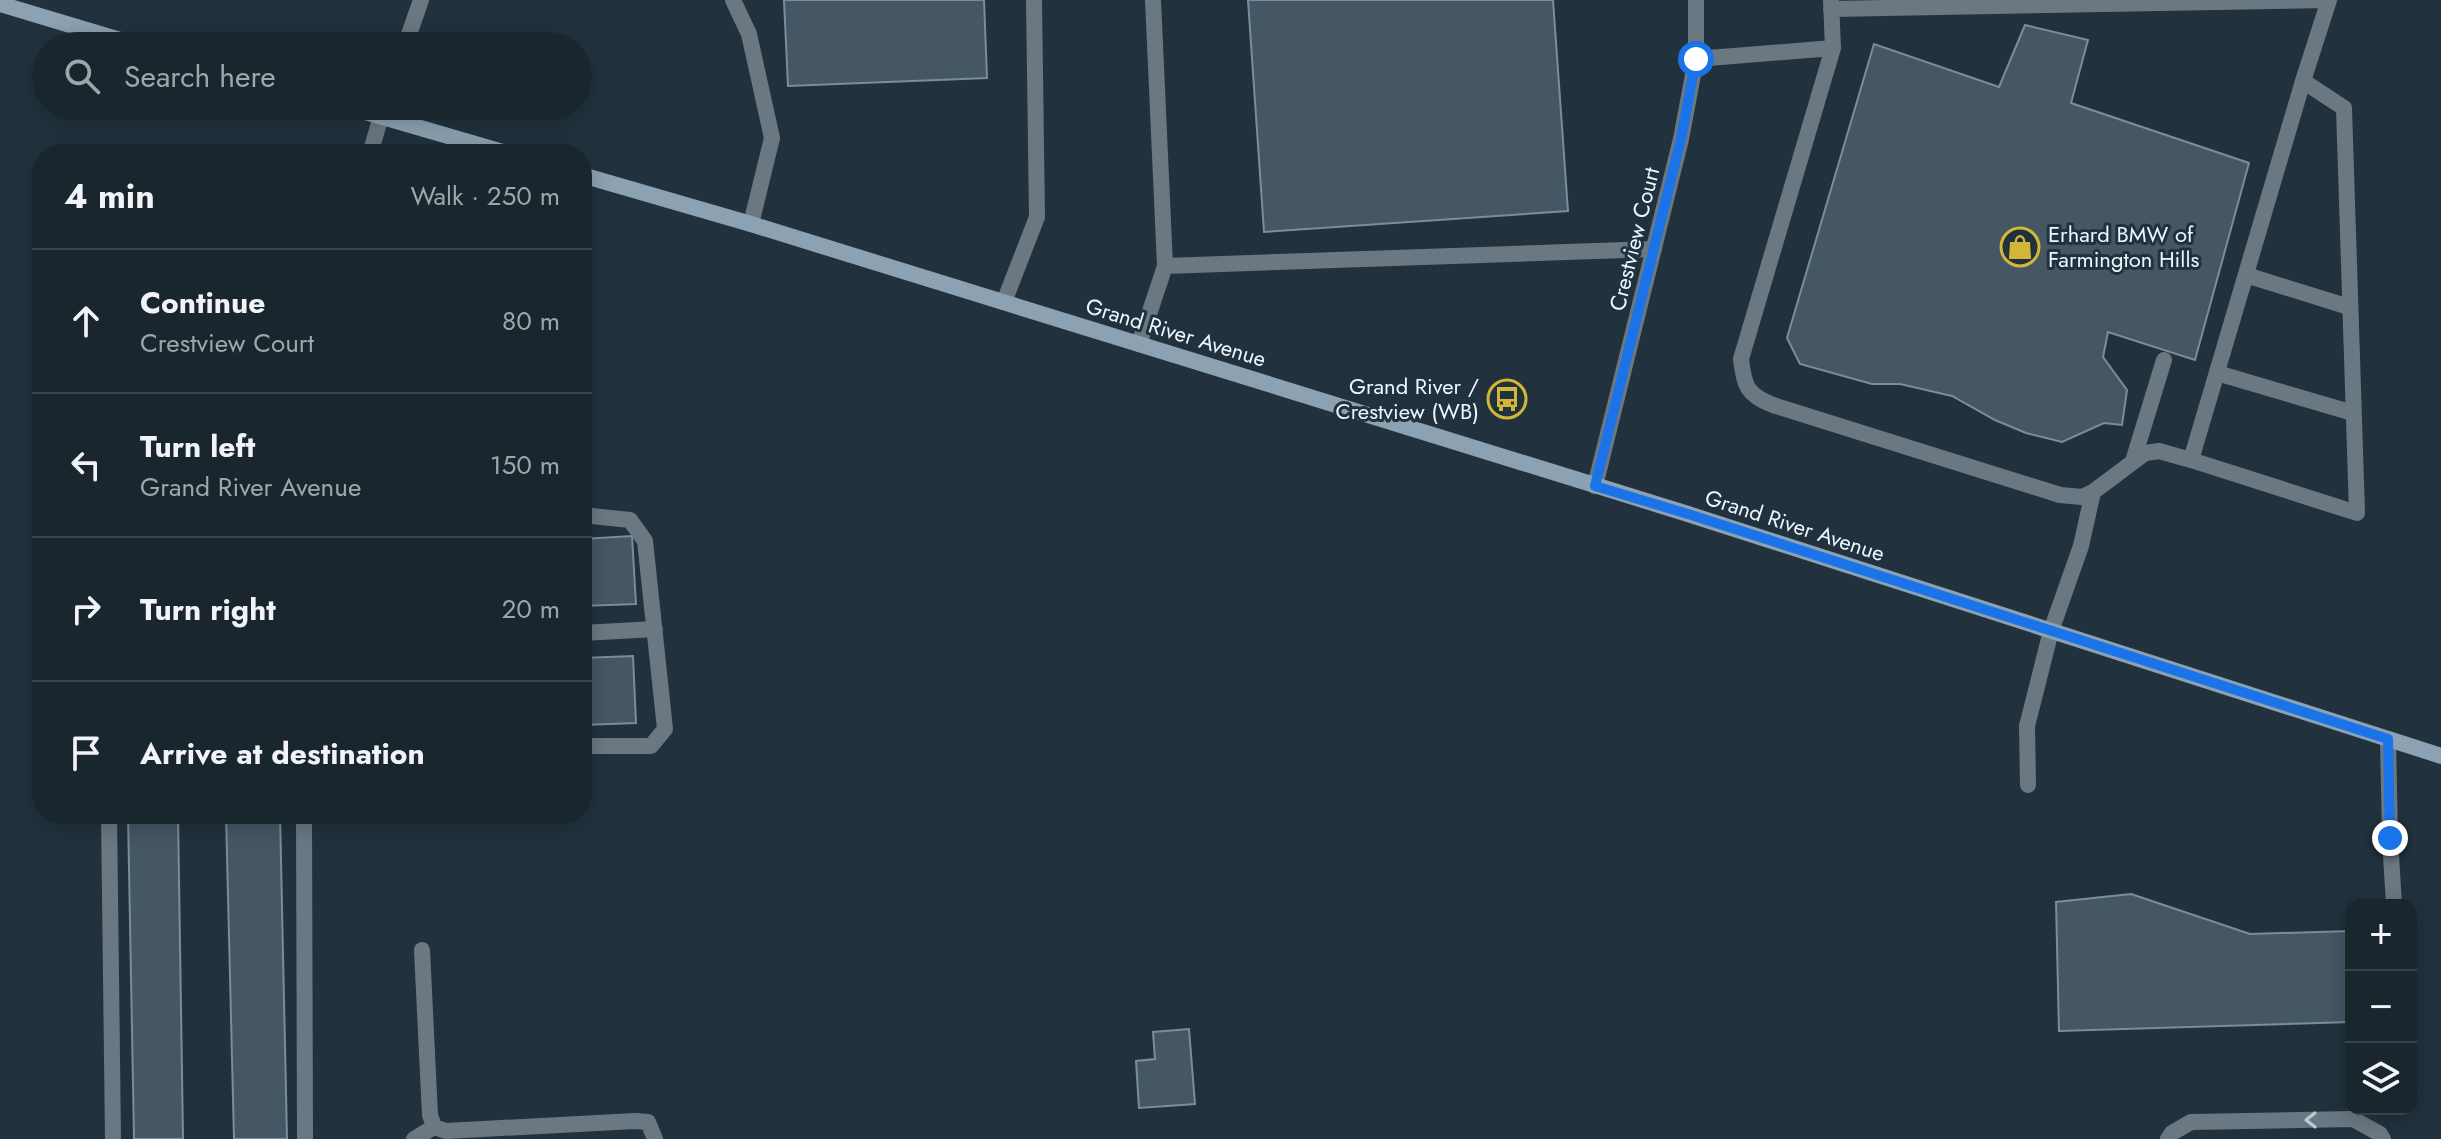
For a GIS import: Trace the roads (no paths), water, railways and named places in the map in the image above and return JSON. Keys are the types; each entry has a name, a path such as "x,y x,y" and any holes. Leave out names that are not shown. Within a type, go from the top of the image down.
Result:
{"main road":[{"path":"0,4 93,32"},
{"path":"409,120 480,144"},
{"name":"Grand River Avenue","path":"592,178 751,224 1595,486 2441,756"}],"street":[{"path":"410,32 421,0"},
{"path":"733,0 749,34 772,138 751,224"},
{"path":"1004,302 1037,217 1034,0"},
{"path":"1139,344 1165,266 1153,0"},
{"name":"Crestview Court","path":"1595,486 1681,139 1696,59 1696,0"},
{"path":"2191,460 2303,81 2329,0 1831,4 1833,48 1741,359 1744,382 1756,398 1788,410 2060,495 2082,497 2145,453 2159,451 2357,513 2344,108 2303,81"},
{"path":"1696,59 1833,48"},
{"path":"373,144 379,120"},
{"path":"1165,266 1654,249"},
{"path":"2246,275 2349,307"},
{"path":"2133,461 2164,360"},
{"path":"2217,373 2353,413"},
{"path":"2028,785 2027,726 2051,631 2081,546 2093,492"},
{"path":"592,516 630,520 645,541 665,729 651,746 592,746"},
{"path":"592,632 655,629"},
{"path":"2388,739 2394,899"},
{"path":"109,824 113,1139"},
{"path":"304,824 305,1139"},
{"path":"422,950 430,1115 434,1127"},
{"path":"2168,1139 2172,1133 2191,1122 2353,1119 2380,1134 2383,1139"},
{"path":"414,1139 434,1127 446,1131 635,1121 648,1122 655,1139"}],"place":[{"name":"Erhard BMW of Farmington Hills","path":"2020,247"},
{"name":"Grand River / Crestview (WB)","path":"1507,399"}]}
